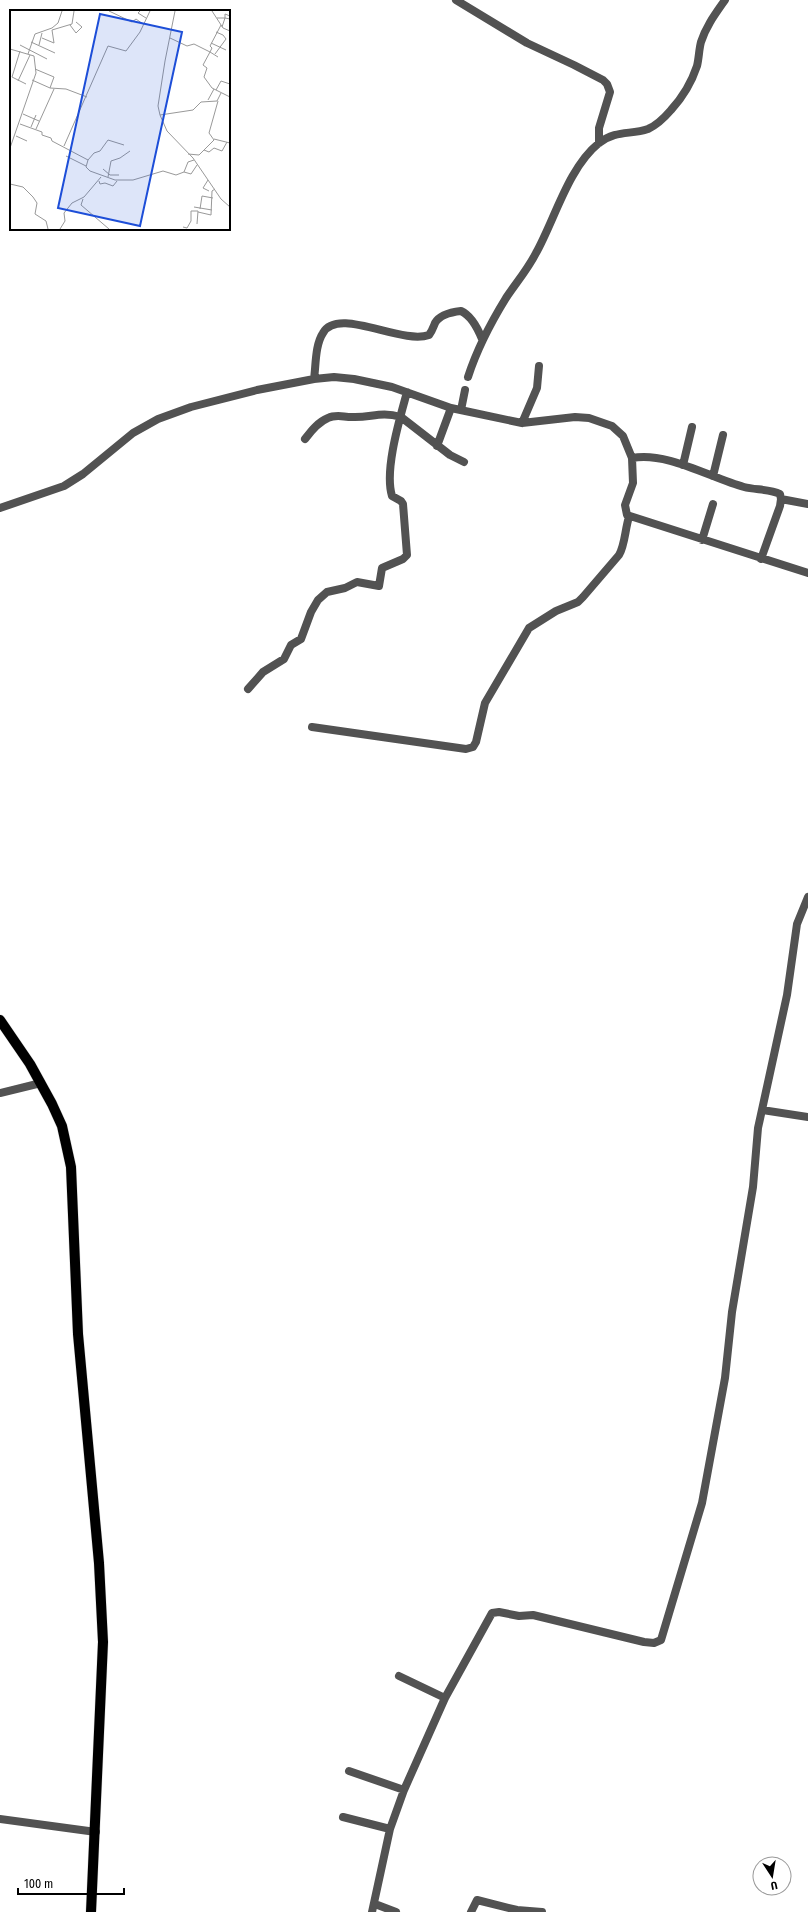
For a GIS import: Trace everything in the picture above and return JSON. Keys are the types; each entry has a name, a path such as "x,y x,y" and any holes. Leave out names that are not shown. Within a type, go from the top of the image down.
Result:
{"main road":[{"path":"0,1020 41,1083 62,1126 68,1150 73,1187 78,1334 99,1563 103,1642 96,1832 91,1912"}],"street":[{"path":"456,0 527,42 574,64 603,80 607,84 610,92 599,128 599,143"},
{"path":"468,377 482,339 506,299 536,255 568,186 585,158 599,143 614,134 648,128 657,124 672,110 690,83 697,65 701,43 706,28 725,0"},
{"path":"314,379 322,333 328,327 335,324 348,323 402,336 417,338 429,335 436,321 441,317 461,311 468,316 476,326 482,339"},
{"path":"522,423 537,388 539,366"},
{"path":"0,508 64,486 83,474 133,433 158,419 191,407 244,393 314,379 334,377 354,379 407,392 451,408 522,423 562,417 589,418 612,426 627,443 632,458 633,483 625,505 626,514 629,517 808,573"},
{"path":"460,410 465,390"},
{"path":"248,689 263,672 284,659 291,645 301,639 310,612 322,595 332,590 345,588 357,582 365,582 377,587 380,584 382,568 403,560 407,554 402,504 401,501 392,496 390,484 392,457 407,392"},
{"path":"437,446 451,408"},
{"path":"305,439 317,425 327,418 338,415 353,417 384,413 401,417 437,446 464,462"},
{"path":"683,465 692,427"},
{"path":"713,476 723,435"},
{"path":"632,458 644,456 658,458 683,465 745,487 778,493 781,499 761,559"},
{"path":"781,499 808,504"},
{"path":"702,540 713,504"},
{"path":"312,727 466,749 473,747 476,742 485,703 529,628 556,611 574,604 583,597 619,555 629,517"},
{"path":"372,1912 375,1904 390,1829 404,1790 445,1698 489,1616 495,1612 519,1616 533,1615 644,1642 654,1643 661,1640 702,1503 725,1378 732,1312 751,1205 758,1128 787,995 797,924 808,897"},
{"path":"0,1093 41,1083"},
{"path":"762,1110 808,1117"},
{"path":"399,1676 445,1698"},
{"path":"349,1772 404,1790"},
{"path":"343,1817 390,1829"},
{"path":"0,1819 96,1832"},
{"path":"471,1912 477,1900 517,1910 542,1912"},
{"path":"375,1904 396,1912"}]}
